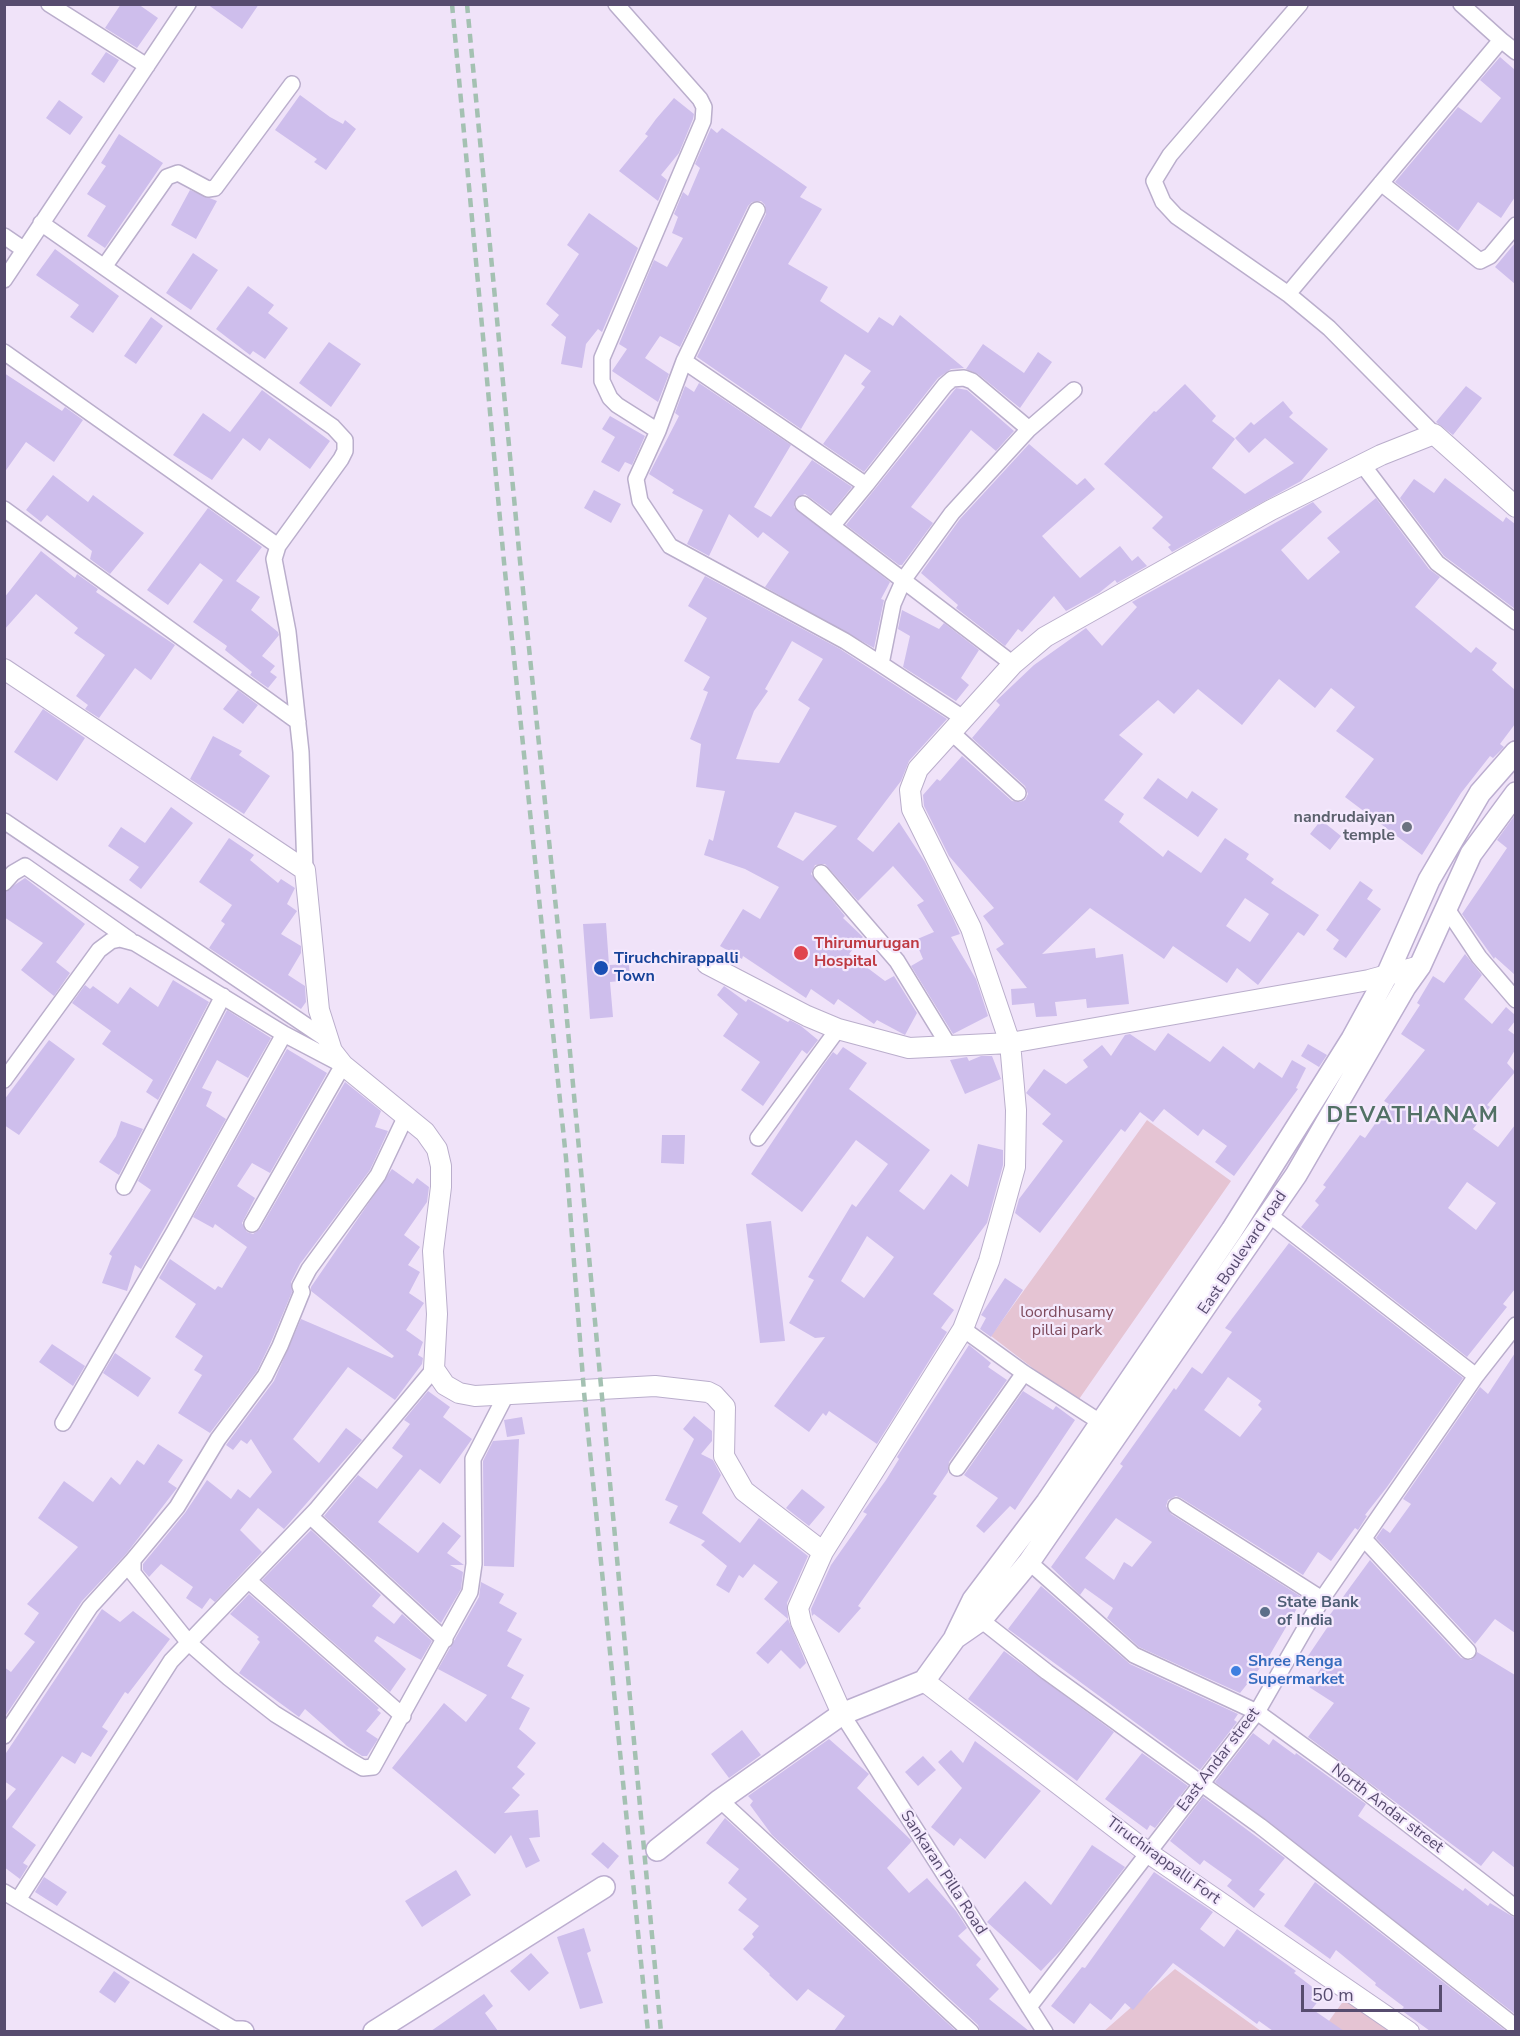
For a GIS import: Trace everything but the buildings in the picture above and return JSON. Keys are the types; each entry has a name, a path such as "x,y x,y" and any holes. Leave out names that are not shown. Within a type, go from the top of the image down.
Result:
{"main road":[{"path":"955,1638 973,1600 1047,1502 1232,1230 1352,1039 1387,975 1435,870 1480,793 1515,752"},
{"name":"East Boulevard road","path":"924,1681 955,1638 981,1620 1029,1562 1119,1435 1308,1155 1405,987 1420,966 1471,854 1515,793"},
{"path":"657,1850 720,1800 842,1714 924,1681"},
{"path":"374,2031 604,1887"}],"street":[{"path":"49,4 147,66"},
{"path":"4,280 188,4"},
{"path":"616,4 700,99 704,107 703,121 602,358 602,381 610,398 658,431"},
{"path":"1300,4 1170,155 1154,181 1163,202 1176,216 1288,294 1329,328 1434,434 1515,507"},
{"path":"1461,4 1515,52"},
{"path":"1288,294 1501,40"},
{"path":"104,267 167,177 178,173 208,189 215,188 292,84"},
{"path":"1382,183 1473,258 1480,261 1490,256 1515,225"},
{"path":"757,210 684,361 658,431 636,479 640,501 670,546 845,641 881,664 957,725 1018,793"},
{"path":"41,223 333,426 345,440 345,451 341,459 278,546 274,566 288,632 298,722 305,815 305,870 319,1010 332,1052 343,1065 431,1141 437,1149 441,1166 433,1251 437,1314 434,1369 444,1385 459,1393 475,1396 655,1386 710,1392 725,1407 724,1456 744,1491 823,1552"},
{"path":"4,236 23,249"},
{"path":"4,352 278,546"},
{"path":"684,361 866,485"},
{"path":"833,525 952,379 964,378 972,381 1029,429"},
{"path":"881,664 893,604 903,579 952,513 1029,429 1074,390"},
{"path":"842,1714 801,1622 798,1608 823,1552 963,1329 988,1261 1015,1167 1016,1110 1010,1043 971,928 910,805 910,790 918,769 1013,664 1045,637 1271,510 1362,464 1434,434"},
{"path":"1362,464 1437,563 1515,622"},
{"path":"803,504 1013,664"},
{"path":"4,509 298,722"},
{"path":"4,669 305,870"},
{"path":"4,821 329,1041"},
{"path":"4,883 13,873 25,866 130,940 284,1034 343,1065"},
{"path":"821,873 897,961 949,1046"},
{"path":"1447,909 1479,957 1515,1000"},
{"path":"4,1080 99,950 111,941 130,940"},
{"path":"707,964 807,1016 838,1029 896,1047 1010,1043 1387,975 1420,966"},
{"path":"124,1187 223,996"},
{"path":"758,1138 838,1029"},
{"path":"63,1423 174,1232 284,1034"},
{"path":"252,1224 343,1065"},
{"path":"4,1736 90,1607 177,1507 218,1439 265,1376 280,1346 302,1292 300,1286 309,1269 378,1175 405,1118"},
{"path":"1268,1214 1476,1376"},
{"name":"East Andar street","path":"1029,2007 1257,1712 1322,1599 1365,1540 1476,1376 1515,1325"},
{"path":"963,1329 1024,1373 1100,1422"},
{"path":"237,2031 11,1896 171,1661 310,1516 434,1369"},
{"path":"957,1468 1024,1373"},
{"path":"133,1560 133,1573 189,1643 275,1714 363,1768 373,1767 470,1592 474,1564 472,1459 506,1395"},
{"path":"1176,1506 1322,1599"},
{"path":"310,1516 445,1640"},
{"path":"1365,1540 1468,1651"},
{"name":"North Andar street","path":"1029,1562 1139,1658 1257,1712 1348,1778 1515,1908"},
{"path":"249,1581 403,1716"},
{"path":"981,1620 1047,1672 1260,1826 1515,2027"},
{"name":"Tiruchirappalli Fort","path":"924,1681 1147,1852 1409,2031"},
{"name":"Sankaran Pilla Road","path":"842,1714 1045,2031"},
{"path":"720,1800 971,2031"}],"green space":[{"name":"loordhusamy pillai park","path":"1147,1120 1231,1181 1077,1402 991,1336"},
{"path":"1175,1969 1261,2031 1103,2032"},
{"path":"1347,1996 1398,2032 1321,2032"}],"railway":[{"path":"452,4 504,562 566,1158 584,1392 648,2032"},
{"path":"467,4 520,561 562,966 661,2032"}],"place":[{"name":"nandrudaiyan temple","path":"1407,827"},
{"name":"Thirumurugan Hospital","path":"801,953"},
{"name":"Tiruchchirappalli Town","path":"601,968"},
{"name":"State Bank of India","path":"1265,1612"},
{"name":"Shree Renga Supermarket","path":"1236,1671"}],"district":[{"name":"DEVATHANAM","path":"1413,1117"}]}
